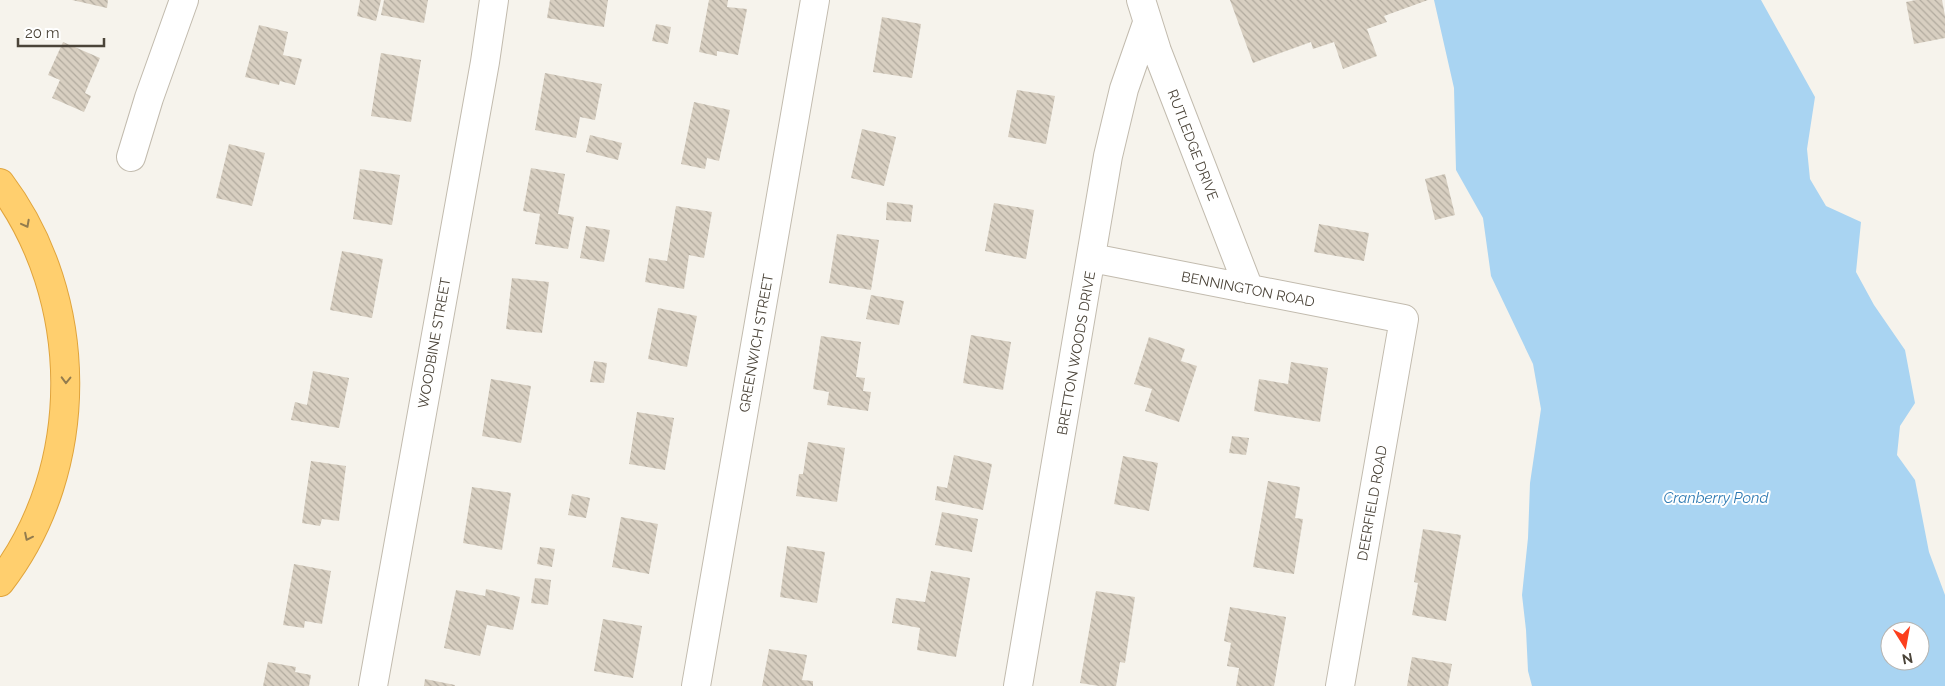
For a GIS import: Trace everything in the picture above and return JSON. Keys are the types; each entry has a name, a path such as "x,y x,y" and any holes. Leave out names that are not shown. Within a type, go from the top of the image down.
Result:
{"highway":[{"path":"0,184 29,228 54,290 62,332 66,371 62,438 51,481 26,540 0,582"}],"street":[{"path":"131,157 149,98 184,0"},
{"name":"WOODBINE STREET","path":"373,686 485,62 494,0"},
{"name":"GREENWICH STREET","path":"696,686 815,0"},
{"name":"BRETTON WOODS DRIVE","path":"1018,686 1116,121 1144,11"},
{"name":"RUTLEDGE DRIVE","path":"1144,11 1249,289"},
{"name":"BENNINGTON ROAD","path":"1092,258 1404,319"},
{"name":"DEERFIELD ROAD","path":"1340,686 1404,319"}],"water":[{"name":"Cranberry Pond","path":"1434,0 1761,0 1815,97 1807,149 1810,179 1826,206 1861,222 1856,272 1874,305 1905,350 1915,403 1900,426 1897,455 1915,480 1929,552 1945,595 1945,686 1532,686 1528,671 1522,595 1528,538 1530,483 1541,409 1533,364 1491,276 1483,218 1456,170 1454,88"}],"building":[{"path":"72,0 108,0 107,8"},
{"path":"360,0 381,0 376,21 357,16"},
{"path":"384,0 428,0 424,23 381,15"},
{"path":"550,0 608,0 604,27 547,18"},
{"path":"709,0 728,0 727,7 747,9 738,55 717,51 717,56 699,52"},
{"path":"1230,0 1428,0 1384,16 1387,22 1367,29 1377,56 1343,69 1334,42 1313,49 1311,42 1253,63"},
{"path":"1942,0 1945,16 1945,38 1914,44 1906,2"},
{"path":"882,17 921,24 912,78 873,72"},
{"path":"656,24 671,27 668,44 652,41"},
{"path":"259,25 288,32 283,55 302,59 295,85 280,81 279,85 245,77"},
{"path":"63,42 100,58 85,93 91,96 84,112 52,98 60,80 48,75"},
{"path":"381,53 421,60 411,122 371,116"},
{"path":"545,73 602,84 595,120 580,117 576,138 535,130"},
{"path":"1017,90 1055,96 1046,144 1008,137"},
{"path":"694,102 730,110 719,161 707,158 705,169 681,164"},
{"path":"862,129 896,137 884,186 851,178"},
{"path":"590,135 622,143 618,160 586,152"},
{"path":"229,144 265,153 252,206 216,198"},
{"path":"531,168 565,174 558,214 574,217 568,249 535,244 540,214 523,211"},
{"path":"360,169 400,175 392,225 353,219"},
{"path":"1445,174 1455,215 1435,220 1425,179"},
{"path":"887,202 913,205 911,222 886,220"},
{"path":"994,203 1034,210 1026,259 985,251"},
{"path":"676,206 712,212 704,258 689,255 684,289 645,282 649,258 667,261"},
{"path":"1319,224 1369,233 1364,261 1314,252"},
{"path":"586,226 610,230 604,262 580,258"},
{"path":"837,234 879,240 871,290 829,283"},
{"path":"342,251 383,259 372,318 330,310"},
{"path":"512,278 549,282 542,333 506,329"},
{"path":"871,295 904,301 899,325 866,319"},
{"path":"658,308 697,316 687,367 648,359"},
{"path":"971,335 1011,342 1003,390 963,383"},
{"path":"821,336 861,342 856,377 865,378 863,391 871,392 868,411 827,405 829,392 813,389"},
{"path":"1149,337 1185,349 1181,361 1197,366 1179,422 1145,411 1152,389 1134,384"},
{"path":"594,361 607,363 604,383 590,382"},
{"path":"1291,362 1328,368 1320,422 1254,411 1259,379 1288,384"},
{"path":"313,371 349,378 339,428 291,420 295,402 307,405"},
{"path":"491,379 531,386 521,443 482,436"},
{"path":"637,412 674,418 665,470 629,464"},
{"path":"1232,436 1249,438 1246,455 1229,453"},
{"path":"808,442 845,448 837,502 796,496 799,474 803,474"},
{"path":"954,455 992,464 983,510 935,500 937,486 947,488"},
{"path":"1123,456 1158,463 1149,511 1114,504"},
{"path":"311,461 346,466 339,521 322,519 320,526 302,523"},
{"path":"1268,481 1300,487 1295,518 1303,519 1294,574 1253,567"},
{"path":"472,487 511,493 502,550 463,543"},
{"path":"572,494 590,498 586,518 568,515"},
{"path":"942,512 978,519 972,552 935,545"},
{"path":"621,517 658,524 649,574 612,567"},
{"path":"1423,529 1461,535 1446,621 1412,615 1418,583 1414,582"},
{"path":"787,546 825,552 817,603 780,597"},
{"path":"540,547 555,549 552,567 537,564"},
{"path":"294,564 331,571 322,624 305,621 304,628 283,625"},
{"path":"931,571 970,578 956,657 917,650 920,628 892,623 896,598 925,602"},
{"path":"535,578 551,580 548,605 531,603"},
{"path":"486,589 520,597 513,630 487,625 480,656 444,648 456,590 485,596"},
{"path":"1096,591 1135,597 1125,663 1120,662 1116,686 1080,683"},
{"path":"1230,607 1286,617 1274,686 1236,686 1239,668 1227,666 1231,643 1224,641"},
{"path":"603,619 642,626 633,678 594,671"},
{"path":"769,649 807,655 802,680 813,681 813,686 762,686"},
{"path":"1412,657 1452,664 1448,686 1407,686"},
{"path":"268,662 296,667 295,672 311,675 309,686 263,686"},
{"path":"425,679 455,685 455,686 424,686"}]}
